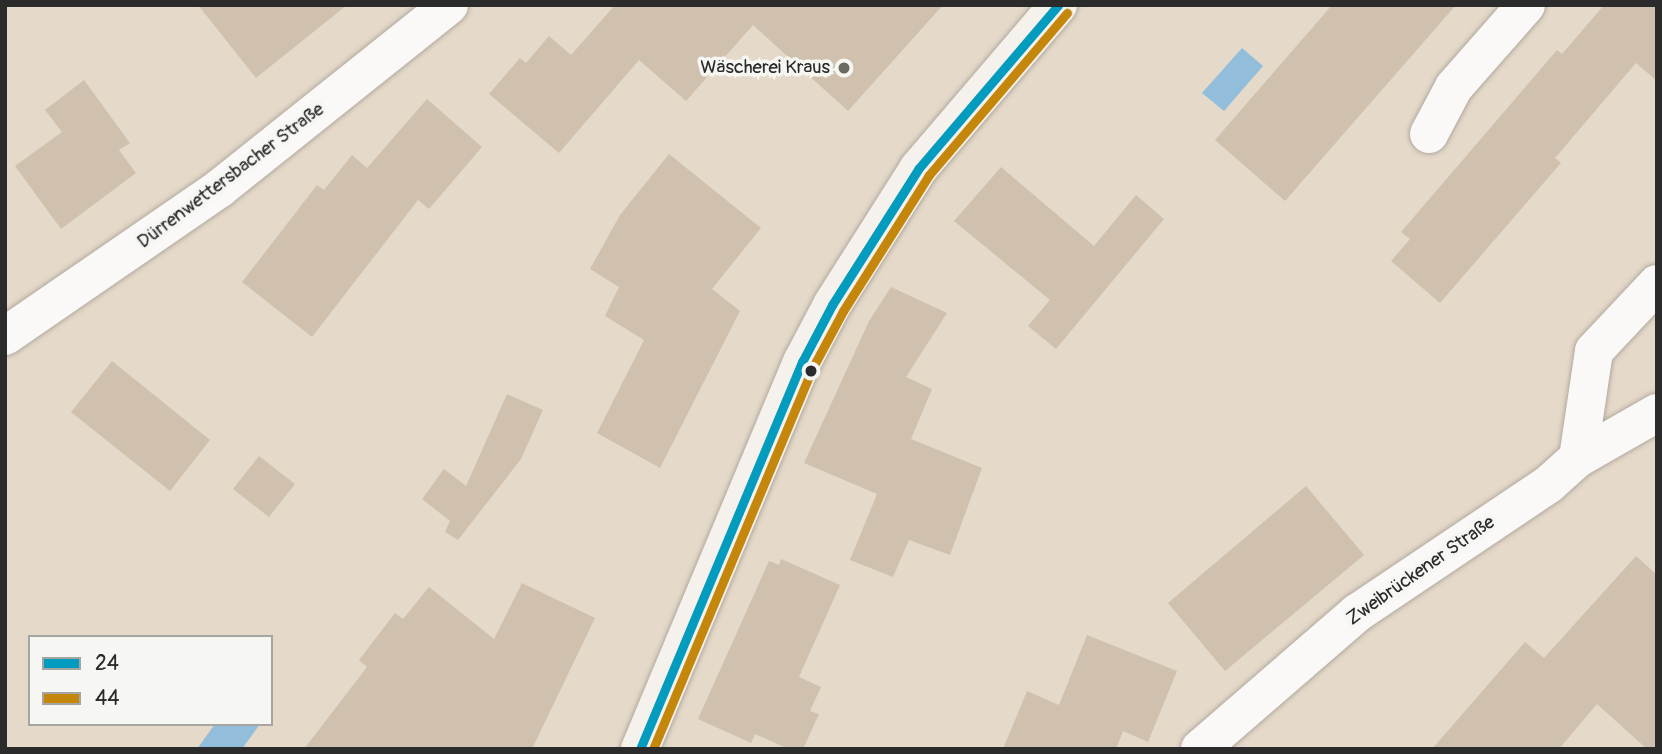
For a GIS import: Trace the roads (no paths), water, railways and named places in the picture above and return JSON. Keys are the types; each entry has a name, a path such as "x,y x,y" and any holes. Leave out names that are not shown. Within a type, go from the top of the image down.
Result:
{"street":[{"name":"Dürrenwettersbacher Straße","path":"5,336 220,188 449,5"},
{"path":"640,749 802,362 832,305 919,168 1058,5"},
{"path":"1429,134 1454,86 1526,5"},
{"path":"1578,458 1594,351 1657,284"},
{"name":"Zweibrückener Straße","path":"1200,749 1357,613 1549,484 1578,458 1657,414"}],"water":[{"path":"1242,48 1263,66 1224,111 1202,93"},
{"path":"214,726 259,726 242,749 197,749"}],"place":[{"name":"Wäscherei Kraus","path":"844,68"}]}
